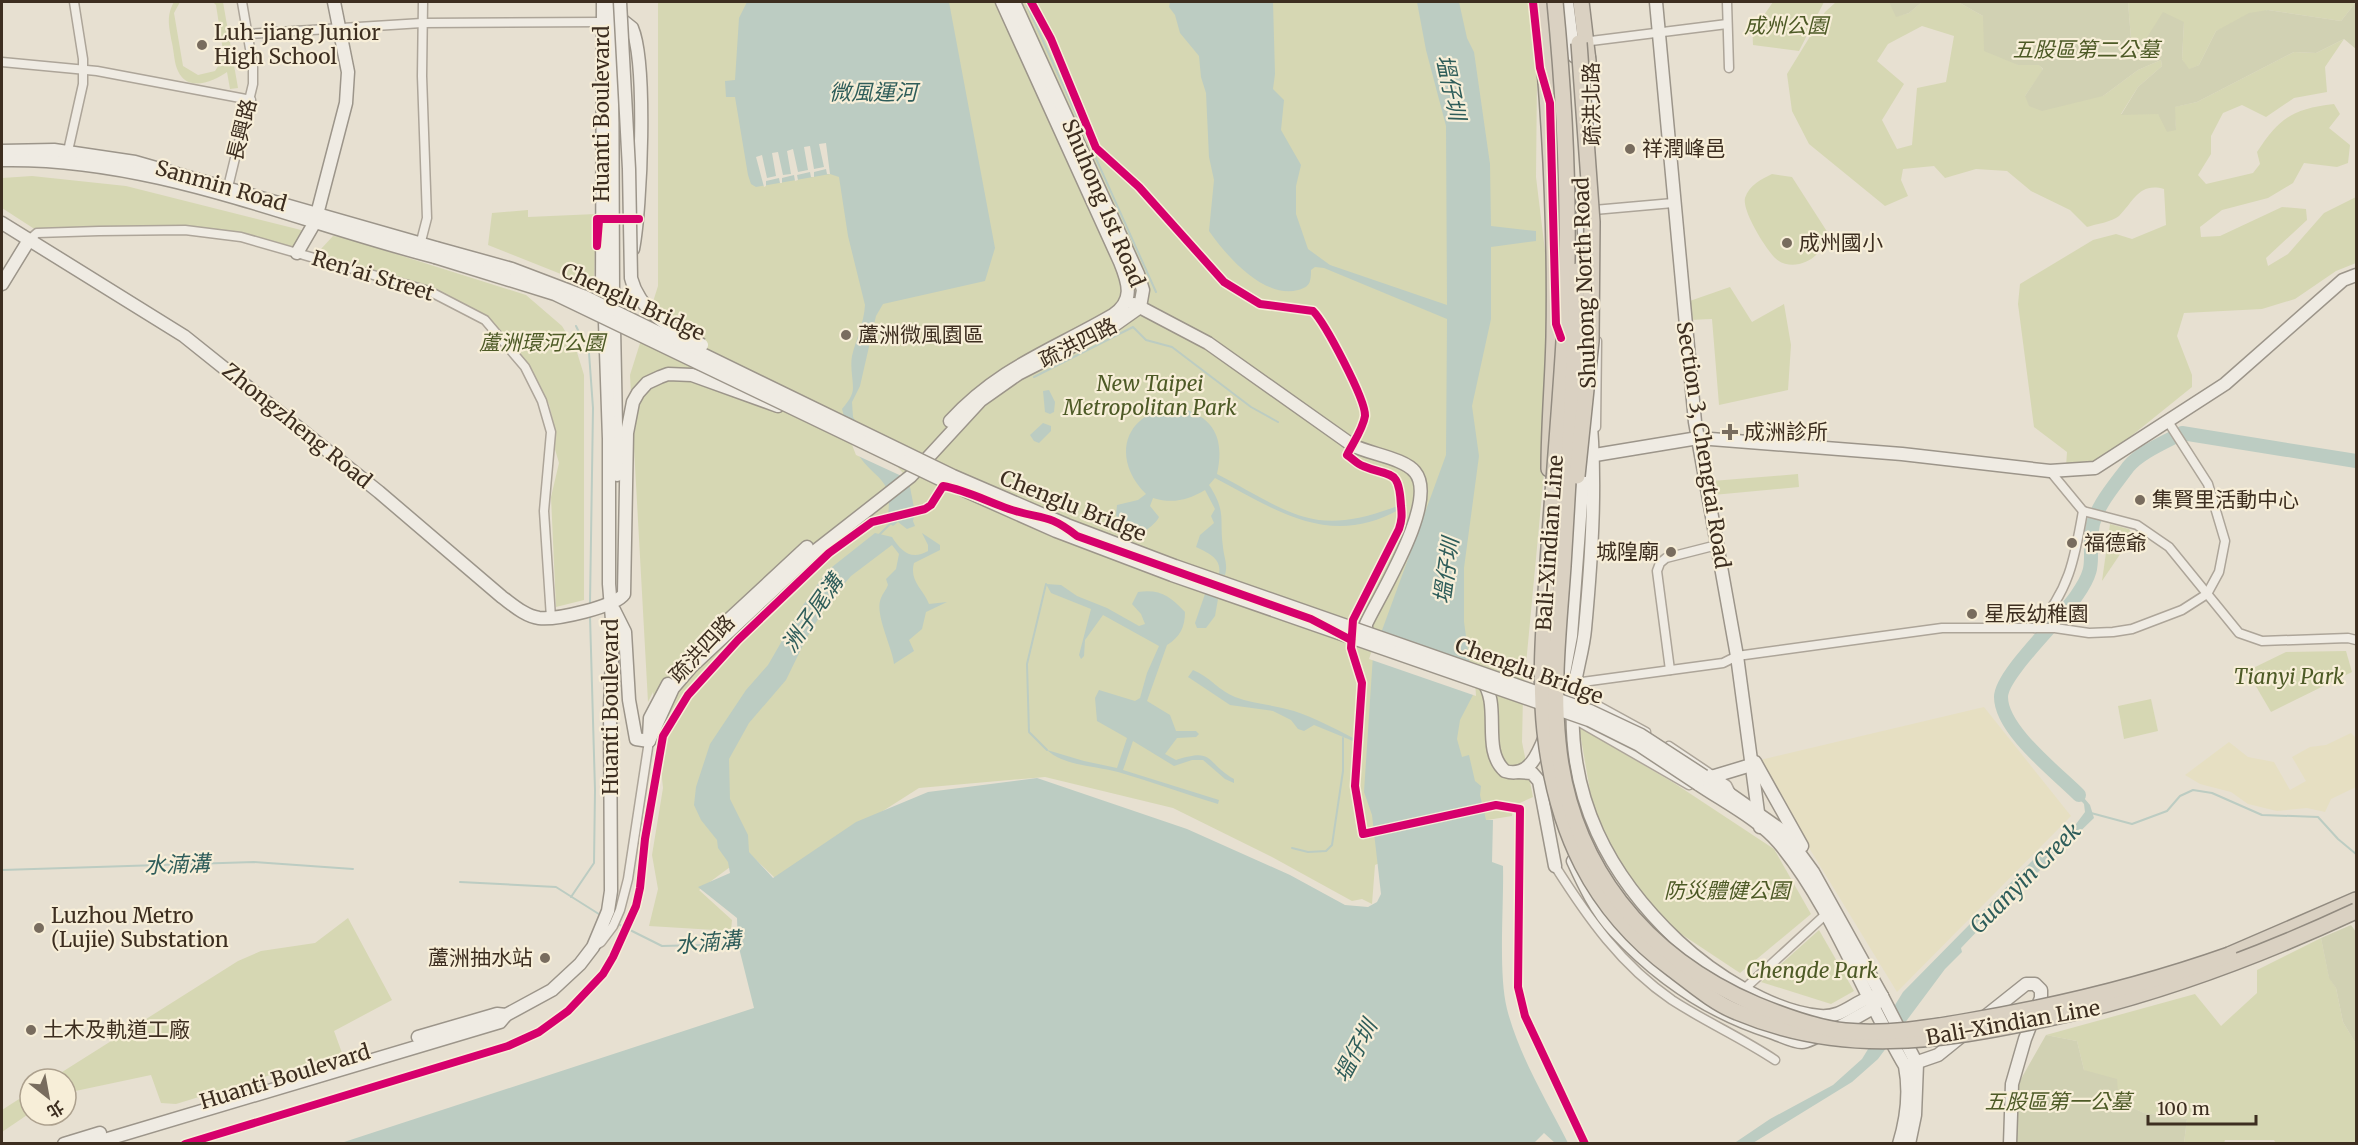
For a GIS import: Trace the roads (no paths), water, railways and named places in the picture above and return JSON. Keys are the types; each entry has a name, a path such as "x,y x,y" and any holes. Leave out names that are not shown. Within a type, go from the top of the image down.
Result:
{"highway":[{"path":"1539,2 1549,125 1552,232 1554,338 1549,424 1550,522"},
{"path":"1545,2 1552,50"},
{"name":"Bali-Xindian Line","path":"1555,2 1561,68 1568,239 1564,338 1550,522 1542,704 1551,772 1565,828 1589,880 1612,915 1657,958 1733,1011 1802,1033 1839,1040 1932,1040 1974,1034 2111,1005 2184,983 2241,962 2356,911"},
{"name":"Bali-Xindian Line","path":"1562,2 1571,99 1577,248 1575,340 1563,568 1557,632 1558,744 1572,813 1581,837 1613,895 1626,912 1670,956 1714,986 1772,1011 1842,1031 1862,1032 1930,1028 2013,1014 2175,974 2271,938 2356,900"},
{"path":"1563,568 1572,526 1591,340 1592,222 1585,42 1574,2"},
{"path":"1578,97 1588,66 1581,2"}],"street":[{"path":"68,152 83,84 74,2"},
{"name":"長興路","path":"228,187 251,100 254,66 242,2"},
{"path":"297,253 316,218 346,103 348,72 334,2"},
{"path":"419,248 428,218 423,2"},
{"name":"Huanti Boulevard","path":"603,2 608,21"},
{"name":"Huanti Boulevard","path":"608,298 608,21 612,2"},
{"path":"620,2 629,170 629,267 633,286 659,321 828,416"},
{"name":"Shuhong 1st Road","path":"1002,2 1120,262 1129,287 1127,301"},
{"name":"Shuhong 1st Road","path":"1014,2 1138,274 1143,290 1140,307"},
{"name":"Shuhong North Road","path":"1568,2 1578,97 1585,266 1583,354 1591,455 1585,630 1575,683 1572,718 1581,785 1592,821 1612,865 1644,908 1704,965 1744,989 1788,1008 1822,1016 1838,1014 1867,996"},
{"path":"1586,2 1585,42 1658,35 1727,24"},
{"name":"Section 3, Chengtai Road","path":"1656,2 1684,327 1698,438 1737,656 1760,821"},
{"path":"1727,2 1729,68"},
{"path":"248,34 422,23 622,21 632,28 639,59 639,198 637,231 629,267"},
{"name":"疏洪北路","path":"1585,42 1594,210 1598,381 1591,455"},
{"name":"Shuhong North Road","path":"1552,50 1561,167 1562,338 1591,455 1571,636 1548,756 1561,833 1587,893 1614,929 1640,955 1691,996 1718,1012 1803,1042 1875,1012 1885,1000"},
{"path":"2,62 83,70 251,100"},
{"name":"Sanmin Road","path":"2,151 68,152 144,163 228,187 316,218"},
{"name":"Sanmin Road","path":"2,160 74,162 139,172 436,252"},
{"path":"1594,210 1673,203"},
{"name":"Zhongzheng Road","path":"2,223 184,336 380,492 521,611 538,618 551,618 610,604"},
{"name":"Ren'ai Street","path":"29,240 37,233 185,230 241,237 429,291 485,321 525,367 542,401 551,432 544,511 551,618"},
{"path":"2,284 29,240"},
{"name":"Chenglu Bridge","path":"436,252 512,269 583,296 953,476 1068,525 1185,569 1590,711 1641,735 1706,779"},
{"name":"Chenglu Bridge","path":"436,252 555,294 1003,509 1067,535 1589,720 1706,779"},
{"path":"1591,455 1698,438 1902,454 2050,471 2095,468 2169,424 2225,384 2343,280 2356,275"},
{"path":"1127,301 1208,343 1342,439 1363,451 1403,463 1415,472 1420,489 1416,518 1366,624 1366,633 1372,638 1474,674 1485,684 1490,693 1496,758 1505,771 1532,773 1539,780 1555,866 1583,910 1640,975 1672,1000 1708,1022 1742,1038 1775,1060"},
{"name":"疏洪四路","path":"908,473 973,396 1005,372 1113,315 1127,301"},
{"name":"疏洪四路","path":"649,741 650,718 672,677 787,564 908,473 981,400 1000,386 1116,324 1140,307"},
{"name":"Huanti Boulevard","path":"91,1143 500,1022 506,1016 552,990 580,964 594,943 609,902 612,632 609,324"},
{"path":"594,943 601,942 613,926 620,910 628,879 649,741 636,739 629,700 625,632 610,604 620,599 625,591 627,433 633,402 647,383 660,377 668,374 692,375 808,417"},
{"path":"1575,683 1723,663 1737,656 1942,628 2055,628 2089,633 2132,629 2182,610 2206,594 2219,572 2224,555 2224,541 2208,484 2169,424"},
{"path":"2050,471 2083,511 2110,516 2137,525 2169,547 2239,633 2249,639 2262,641 2348,638 2356,640"},
{"path":"2035,628 2047,616 2074,566 2083,511"},
{"path":"1670,670 1657,571 1660,563 1666,558 1716,545"},
{"path":"1559,696 1573,697 1622,717 1706,779 1729,799 1760,821 1784,832 1828,899"},
{"path":"1517,772 1533,761 1555,713 1572,718 1707,796 1729,799"},
{"path":"1748,747 1906,1040 1911,1065 1915,1115 1909,1143"},
{"path":"1706,779 1751,765"},
{"path":"1706,779 1727,785 1729,799"},
{"path":"1760,821 1778,841 1804,878 1896,1050 1911,1065"},
{"path":"1708,1022 1825,915"},
{"path":"1911,1065 1938,1055 2026,984 2035,984 2041,990 2041,998 2025,1039 2012,1084 2010,1143"},
{"path":"1867,996 1885,1000"},
{"name":"Huanti Boulevard","path":"64,1143 497,1014 506,1016"},
{"path":"1899,1143 1907,1104 1911,1065"}],"water":[{"name":"微風運河","path":"747,2 949,2 995,248 985,281 883,304 876,316 860,386 852,402 853,417 875,455 894,468 910,487 915,526 907,529 898,522 893,526 887,522 889,507 886,487 855,450 842,409 853,391 852,356 862,325 865,305 848,236 839,177 830,174 756,187 751,184 748,175 735,97 726,97 725,81 735,80 739,18"},
{"name":"塭仔圳","path":"1170,2 1273,2 1275,74 1273,89 1284,100 1281,130 1301,165 1296,186 1296,214 1308,249 1330,265 1447,305 1446,126 1426,50 1417,2 1459,2 1467,38 1474,52 1490,164 1491,226 1536,231 1536,241 1491,247 1491,319 1472,406 1479,456 1464,568 1464,622 1474,693 1460,720 1457,739 1462,757 1469,755 1475,781 1481,786 1480,795 1486,820 1493,820 1492,862 1503,866 1502,958 1507,1009 1526,1061 1568,1143 1555,1143 1544,1133 1533,1144 338,1144 754,1008 738,944 737,918 698,887 730,873 728,862 718,848 717,840 701,820 694,805 696,787 710,744 746,690 768,665 801,608 827,571 875,533 892,537 903,550 912,555 928,551 928,545 922,533 940,545 940,550 914,563 913,575 929,604 947,602 926,612 922,629 909,640 914,651 894,664 879,605 888,585 886,579 896,569 899,554 892,545 851,576 828,603 806,639 786,680 749,723 729,759 730,799 748,835 749,852 773,878 856,822 928,792 1037,778 1187,829 1290,875 1345,905 1368,907 1377,902 1381,894 1372,815 1364,792 1373,655 1446,455 1447,319 1324,268 1315,267 1311,270 1309,283 1302,289 1285,291 1272,288 1247,273 1225,252 1209,231 1214,180 1209,157 1206,93 1201,77 1199,56 1180,33 1175,15 1169,7"},
{"path":"1049,390 1055,402 1054,412 1050,414 1045,412 1043,391"},
{"path":"1177,407 1200,416 1214,430 1219,450 1217,474 1285,510 1304,517 1345,520 1400,505 1400,509 1374,520 1350,526 1327,525 1282,512 1215,478 1209,485 1220,509 1226,564 1225,575 1219,574 1218,564 1213,557 1196,547 1200,535 1214,523 1211,516 1215,509 1205,490 1180,500 1167,501 1153,498 1150,506 1159,517 1157,521 1139,535 1125,539 1116,515 1117,505 1138,500 1146,494 1128,466 1126,452 1128,438 1134,427 1145,417 1159,410"},
{"path":"1043,423 1051,426 1051,431 1039,443 1034,441 1030,435"},
{"path":"1046,584 1061,585 1077,596 1107,608 1139,626 1145,624 1141,614 1132,604 1138,592 1146,591 1164,595 1185,612 1183,627 1175,639 1167,645 1147,701 1170,715 1176,731 1196,731 1199,734 1196,737 1177,738 1165,754 1176,760 1189,756 1204,756 1234,779 1234,783 1225,779 1203,760 1192,760 1174,766 1133,741 1123,770 1219,800 1218,804 1118,772 1071,762 1047,750 1117,768 1127,738 1097,721 1095,698 1099,690 1135,701 1140,698 1147,673 1159,646 1103,615 1085,640 1084,656 1081,659 1079,655 1091,609 1051,593"},
{"path":"1205,594 1218,599 1215,616 1206,628 1197,628 1195,623"},
{"path":"1193,670 1235,697 1302,714 1353,738 1353,741 1314,725 1304,731 1298,729 1291,720 1273,711 1230,705 1188,677"},
{"path":"2068,779 2090,805 2094,818 1995,914 1995,919 1989,924 1985,923 1961,948 1962,952 1945,969 1878,1059 1852,1082 1753,1143 1733,1144 1770,1119 1833,1085 1862,1059 1903,992 2040,853 2073,828 2085,812 2084,804 2066,785"}],"waterway":[{"path":"1027,5 1156,292"},
{"name":"洲子尾溝","path":"576,326 589,353 593,408 590,604"},
{"path":"1034,377 1133,327 1146,340 1172,347 1251,407 1278,422"},
{"name":"Guanyin Creek","path":"2079,795 2031,750 2010,723 2003,710 2001,697 2004,687 2021,661 2084,585 2090,569 2092,530 2097,513 2128,467 2145,452 2182,433 2356,461"},
{"name":"洲子尾溝","path":"879,535 892,522"},
{"path":"1046,584 1027,664 1029,732 1047,750"},
{"name":"洲子尾溝","path":"571,897 594,863 595,790 590,616"},
{"path":"1292,848 1308,852 1326,851 1332,845 1343,771 1343,738"},
{"path":"2091,813 2132,824 2167,811 2180,796 2193,790 2212,793 2262,815 2318,817 2338,839 2356,854"},
{"name":"水湳溝","path":"2,870 254,862 353,869"},
{"name":"水湳溝","path":"460,882 556,887 602,916"},
{"name":"水湳溝","path":"618,924 662,946 739,944"}],"place":[{"name":"Luh-jiang Junior High School","path":"202,45"},
{"name":"祥潤峰邑","path":"1630,149"},
{"name":"成州國小","path":"1787,243"},
{"name":"蘆洲微風園區","path":"846,335"},
{"name":"成洲診所","path":"1730,432"},
{"name":"集賢里活動中心","path":"2140,500"},
{"name":"福德爺","path":"2072,543"},
{"name":"城隍廟","path":"1671,552"},
{"name":"星辰幼稚園","path":"1972,614"},
{"name":"Luzhou Metro (Lujie) Substation","path":"39,928"},
{"name":"蘆洲抽水站","path":"545,958"},
{"name":"土木及軌道工廠","path":"31,1030"}],"park label":[{"name":"成州公園","path":"1786,26"},
{"name":"五股區第二公墓","path":"2086,50"},
{"name":"蘆洲環河公園","path":"542,343"},
{"name":"New Taipei Metropolitan Park","path":"1150,396"},
{"name":"Tianyi Park","path":"2289,677"},
{"name":"防災體健公園","path":"1727,891"},
{"name":"Chengde Park","path":"1812,971"},
{"name":"五股區第一公墓","path":"2058,1102"}]}
